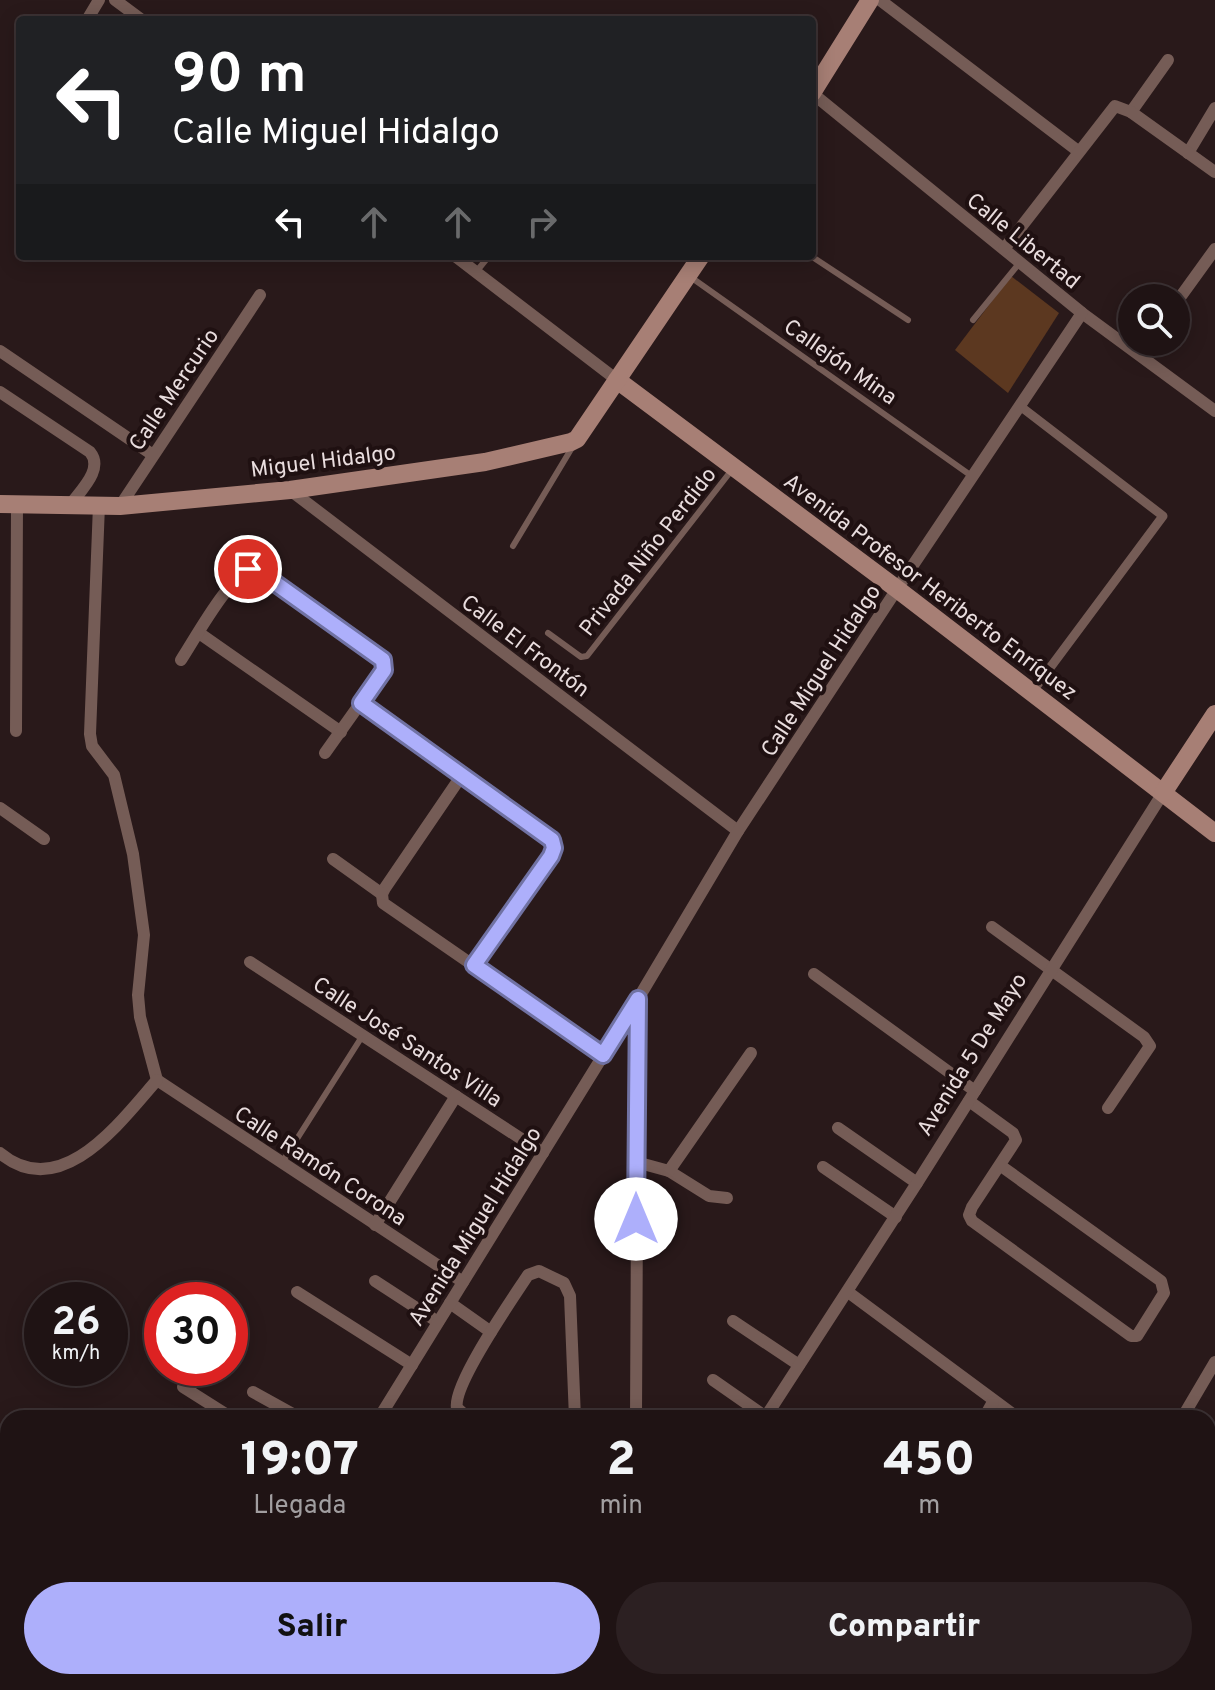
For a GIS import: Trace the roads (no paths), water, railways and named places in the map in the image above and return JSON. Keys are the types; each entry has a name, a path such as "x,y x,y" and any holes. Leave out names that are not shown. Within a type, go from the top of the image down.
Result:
{"main road":[{"path":"816,87 870,0"},
{"path":"577,439 698,260"},
{"name":"Avenida Profesor Heriberto Enríquez","path":"617,380 897,589 1215,833"},
{"name":"Miguel Hidalgo","path":"9,504 120,506 290,490 485,462 564,445 577,439"},
{"name":"Avenida 5 De Mayo","path":"1163,793 1215,714"}],"street":[{"path":"115,0 137,16"},
{"path":"880,0 1078,151"},
{"path":"1131,112 1168,60"},
{"name":"Calle Libertad","path":"816,96 1118,340"},
{"path":"1004,249 1107,112 1115,106 1131,112 1215,172"},
{"path":"1188,153 1215,108"},
{"path":"1190,284 1215,249"},
{"path":"460,260 617,380"},
{"name":"Calle Mercurio","path":"120,506 260,295"},
{"name":"Calle Miguel Hidalgo","path":"603,1055 738,831 1082,313"},
{"path":"0,351 153,455"},
{"name":"Calle Libertad","path":"1139,356 1215,411"},
{"path":"0,392 95,458 96,465 88,481 71,504"},
{"path":"1020,406 1163,516 1032,692"},
{"name":"Calle El Frontón","path":"290,490 738,831"},
{"path":"9,504 16,731"},
{"path":"0,1153 33,1168 65,1164 105,1139 157,1080 140,1017 138,995 144,935 133,854 114,775 92,746 90,734 99,505"},
{"path":"181,660 234,582 248,569 254,568 383,660 384,670 325,753"},
{"path":"199,633 341,732"},
{"path":"361,703 548,835 554,848 474,965"},
{"path":"383,900 462,775"},
{"name":"Avenida 5 De Mayo","path":"770,1410 1163,793"},
{"path":"0,808 44,839"},
{"path":"333,859 383,900 603,1055"},
{"path":"992,927 1144,1037 1150,1046 1108,1108"},
{"name":"Calle José Santos Villa","path":"250,962 543,1153"},
{"path":"814,974 972,1096 1015,1136 1015,1144 972,1207 969,1215 972,1221 1131,1336 1139,1333 1164,1293 1161,1281 1001,1166"},
{"path":"636,1410 638,999"},
{"path":"669,1171 751,1053"},
{"name":"Avenida Miguel Hidalgo","path":"384,1410 603,1055"},
{"name":"Calle Ramón Corona","path":"157,1080 463,1282"},
{"path":"375,1225 456,1096"},
{"path":"838,1128 917,1183"},
{"path":"636,1162 669,1171 703,1194 727,1198"},
{"path":"823,1167 896,1217"},
{"path":"459,1410 456,1399 491,1332 528,1275 539,1271 564,1283 571,1306 575,1410"},
{"path":"375,1281 438,1322"},
{"path":"297,1292 412,1365"},
{"path":"848,1292 1006,1410"},
{"path":"450,1303 491,1332"},
{"path":"733,1321 799,1365"},
{"path":"1187,1410 1215,1362"},
{"path":"713,1380 756,1410"},
{"path":"183,1387 219,1410"},
{"path":"253,1392 286,1410"},
{"path":"988,1410 993,1402"}],"lane":[{"path":"816,259 908,320"},
{"path":"476,272 486,260"},
{"path":"973,320 1021,261"},
{"name":"Callejón Mina","path":"688,275 973,477"},
{"path":"513,546 577,439"},
{"name":"Privada Niño Perdido","path":"548,633 578,655 587,656 733,468"},
{"path":"281,1164 363,1035"}]}
